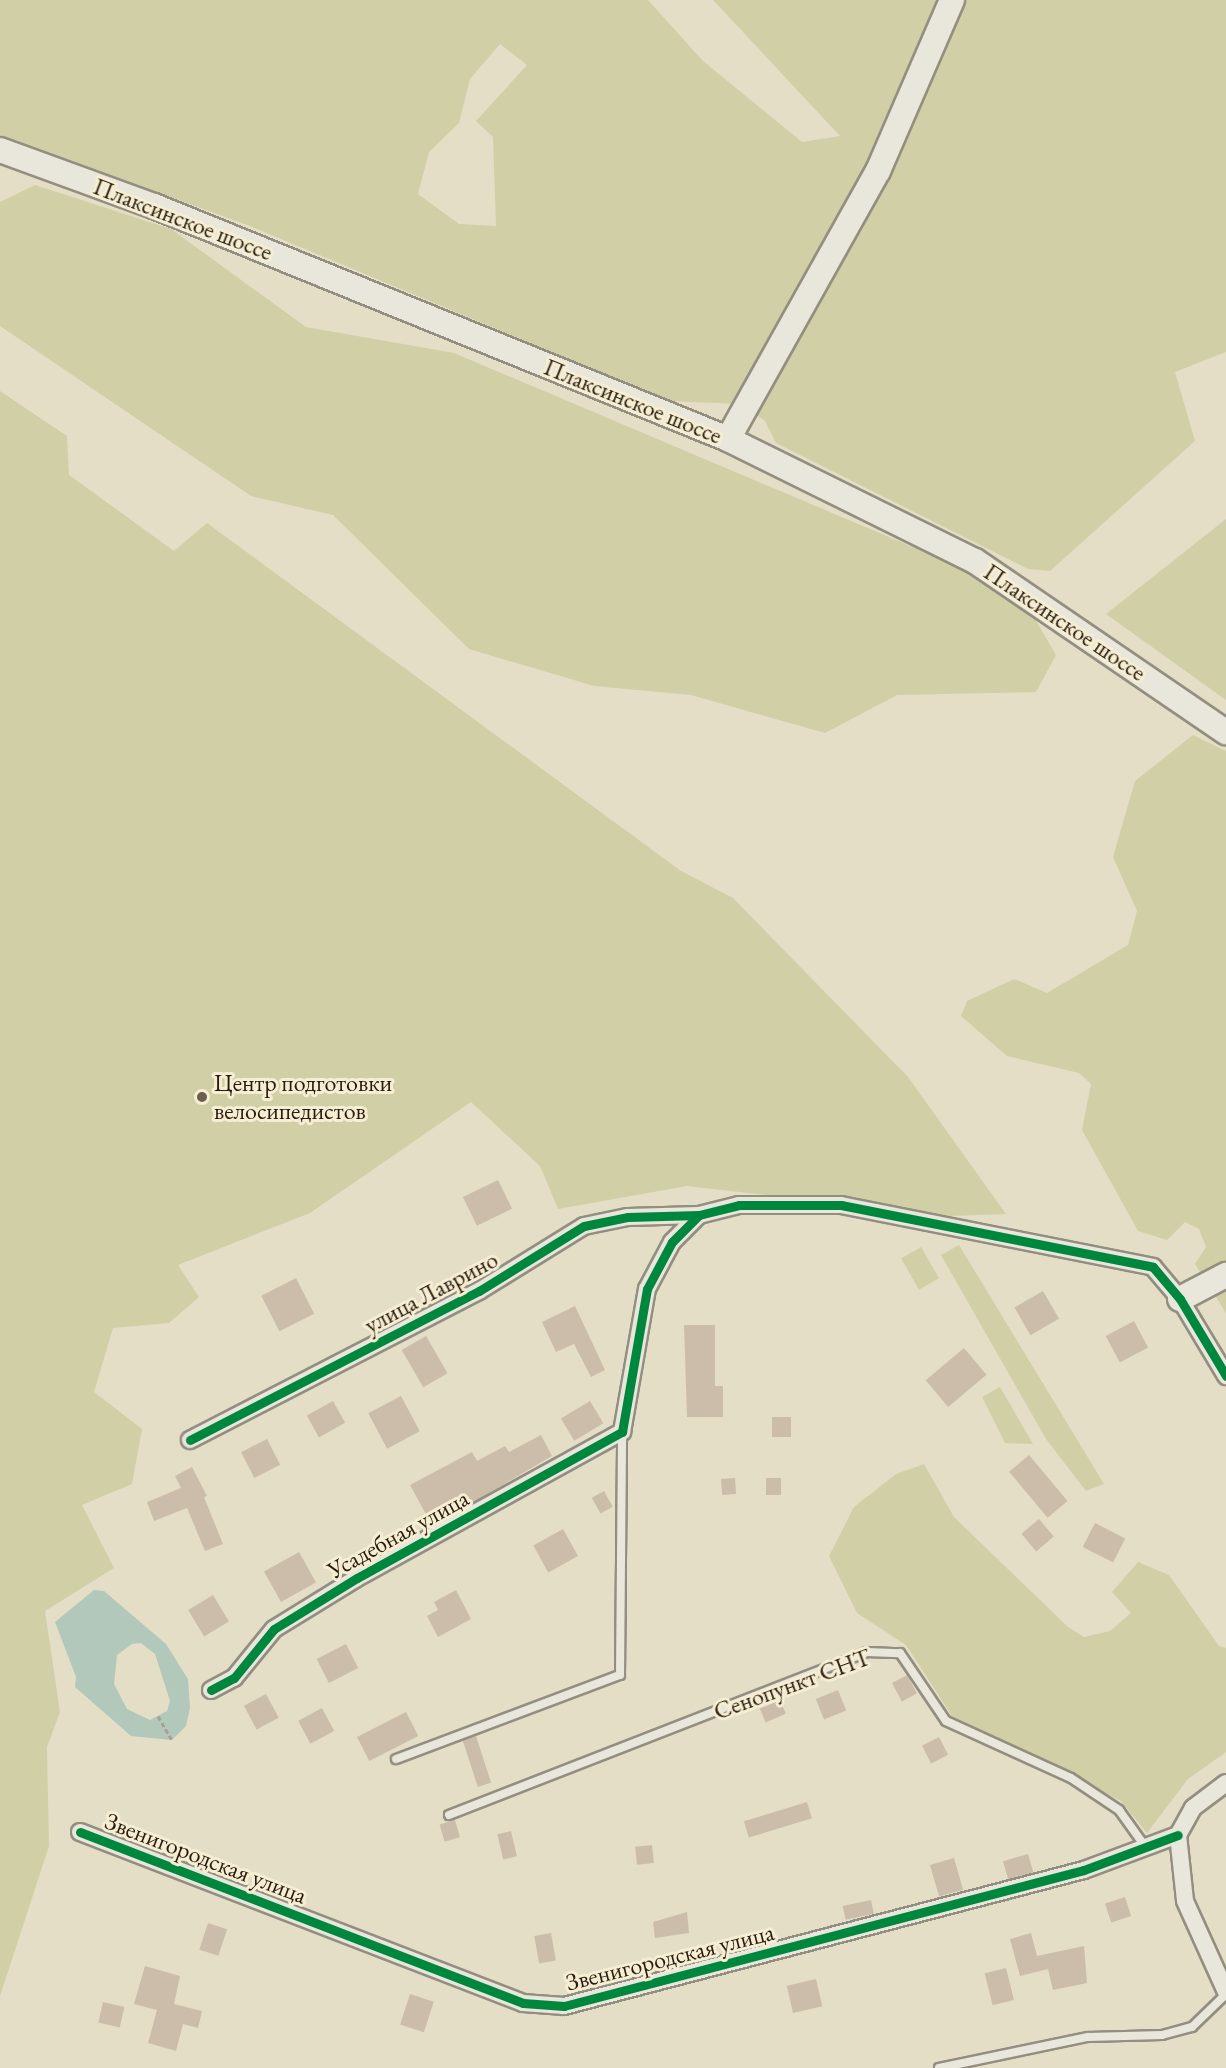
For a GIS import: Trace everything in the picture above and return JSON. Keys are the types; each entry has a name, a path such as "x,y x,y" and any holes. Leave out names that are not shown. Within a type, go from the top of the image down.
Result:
{"main road":[{"path":"728,439 878,171 952,0"},
{"name":"Плаксинское шоссе","path":"0,150 154,206 728,439 975,561 1226,732"},
{"path":"1179,1299 1226,1275"}],"street":[{"name":"улица Лаврино","path":"190,1440 479,1291 584,1226 628,1217 699,1215 739,1205 841,1205 1153,1267 1179,1299"},
{"path":"622,1432 647,1289 672,1242 699,1215"},
{"path":"1179,1299 1226,1376"},
{"name":"Усадебная улица","path":"211,1690 234,1678 274,1629 357,1578 622,1432"},
{"path":"1226,1783 1193,1808 1178,1835 1185,1901 1226,1993"},
{"name":"Звенигородская улица","path":"80,1832 523,2003 564,2006 1084,1870 1147,1849 1178,1835"}],"lane":[{"path":"396,1759 620,1675 622,1432"},
{"name":"Сенопункт СНТ","path":"449,1815 867,1652 900,1653 946,1721 1071,1778 1119,1810 1147,1849"},
{"path":"939,2068 1088,2037 1162,2035 1192,2027 1226,1993"}],"path":[{"path":"158,1716 172,1740"}],"shaded area":[{"path":"0,0 648,0 703,61 802,142 840,136 713,0 1226,0 1226,352 1175,372 1195,441 1050,571 1028,569 776,443 765,421 740,404 669,401 250,226 0,135","holes":["500,44 527,65 476,121 493,137 496,226 459,224 418,194 429,152 459,123 470,79"]},
{"path":"35,185 171,229 306,327 454,353 967,570 1035,619 1056,655 1036,692 897,695 825,733 691,695 594,686 469,649 333,515 251,496 0,326 0,202"},
{"name":"Центр подготовки велосипедистов","path":"0,391 67,436 69,475 174,551 207,523 681,871 733,898 908,1077 1006,1214 951,1216 687,1186 558,1209 540,1166 471,1102 310,1213 178,1265 199,1297 169,1323 113,1328 94,1392 142,1429 132,1484 82,1505 114,1568 45,1611 60,1712 47,1747 49,1846 0,1996"},
{"path":"1226,519 1226,700 1106,614"},
{"path":"1193,735 1226,751 1226,1313 1195,1264 1206,1247 1199,1229 1185,1222 1167,1240 1138,1231 1082,1130 1091,1084 1079,1073 1007,1056 961,1016 967,1001 1014,979 1047,993 1128,945 1137,911 1113,857 1135,781"},
{"path":"959,1245 1104,1484 1086,1491 1046,1439 941,1255"},
{"path":"921,1247 939,1278 919,1290 901,1258"},
{"path":"1000,1387 1033,1444 1005,1443 982,1397"},
{"path":"924,1464 954,1517 1068,1627 1084,1637 1110,1631 1131,1613 1112,1592 1138,1562 1169,1575 1219,1646 1226,1648 1226,1752 1188,1779 1147,1833 1121,1801 952,1716 906,1645 857,1613 829,1556 854,1507 896,1474"},
{"path":"94,1590 104,1591 166,1644 188,1679 190,1708 186,1726 172,1740 131,1736 75,1687 76,1677 55,1622","holes":["141,1643 155,1654 170,1701 167,1711 150,1720 127,1709 114,1684 117,1655 132,1644"]}],"building":[{"path":"498,1180 512,1209 477,1226 463,1197"},
{"path":"296,1278 314,1314 279,1331 261,1296"},
{"path":"1043,1291 1059,1319 1030,1335 1014,1308"},
{"path":"575,1306 605,1370 591,1377 574,1344 556,1352 542,1322"},
{"path":"1134,1321 1148,1347 1120,1363 1106,1336"},
{"path":"684,1325 715,1325 715,1386 723,1386 723,1417 687,1417"},
{"path":"426,1336 448,1373 423,1387 402,1350"},
{"path":"964,1348 986,1375 948,1407 926,1380"},
{"path":"401,1396 420,1431 387,1449 368,1413"},
{"path":"333,1401 345,1423 319,1437 307,1416"},
{"path":"590,1401 603,1423 574,1441 561,1419"},
{"path":"772,1417 791,1417 791,1437 772,1437"},
{"path":"541,1435 552,1456 472,1503 468,1496 428,1518 410,1485 472,1452 477,1461 505,1446 509,1452"},
{"path":"267,1439 280,1465 254,1478 241,1452"},
{"path":"1029,1455 1068,1501 1048,1518 1009,1472"},
{"path":"192,1467 207,1496 204,1497 223,1544 205,1551 187,1508 154,1521 147,1502 181,1488 175,1476"},
{"path":"735,1478 736,1494 722,1495 721,1479"},
{"path":"766,1478 781,1478 781,1495 766,1495"},
{"path":"604,1491 613,1507 600,1514 592,1498"},
{"path":"1039,1519 1054,1537 1036,1551 1021,1534"},
{"path":"1095,1523 1125,1538 1113,1562 1083,1547"},
{"path":"563,1529 578,1556 548,1573 533,1545"},
{"path":"299,1552 316,1583 281,1602 264,1571"},
{"path":"456,1590 471,1619 438,1637 427,1616 438,1610 434,1602"},
{"path":"213,1595 229,1622 204,1637 188,1610"},
{"path":"346,1644 358,1668 329,1683 317,1659"},
{"path":"907,1675 917,1694 902,1702 892,1683"},
{"path":"838,1690 846,1710 824,1719 816,1699"},
{"path":"266,1694 279,1718 257,1730 244,1706"},
{"path":"780,1700 786,1714 766,1722 760,1709"},
{"path":"322,1708 334,1731 310,1744 298,1721"},
{"path":"406,1712 418,1736 369,1761 357,1737"},
{"path":"476,1736 491,1783 478,1787 463,1740"},
{"path":"939,1737 948,1755 931,1763 922,1746"},
{"path":"807,1802 812,1818 749,1838 744,1821"},
{"path":"455,1820 460,1837 445,1842 440,1824"},
{"path":"511,1831 517,1856 503,1859 497,1834"},
{"path":"652,1845 654,1863 637,1865 635,1847"},
{"path":"1028,1854 1033,1872 1008,1879 1003,1861"},
{"path":"954,1858 963,1890 939,1897 930,1865"},
{"path":"1125,1897 1131,1916 1111,1923 1105,1903"},
{"path":"871,1900 874,1914 846,1920 843,1906"},
{"path":"687,1912 689,1933 655,1938 653,1922"},
{"path":"208,1923 227,1929 218,1956 199,1950"},
{"path":"551,1933 556,1961 539,1964 534,1936"},
{"path":"1031,1933 1037,1956 1084,1946 1087,1983 1053,1990 1048,1969 1020,1976 1010,1939"},
{"path":"145,1966 180,1976 174,2004 202,2011 198,2028 183,2024 176,2051 148,2043 157,2010 134,2004"},
{"path":"1006,1968 1014,2000 993,2005 985,1973"},
{"path":"816,1979 822,2006 793,2013 787,1986"},
{"path":"410,1994 434,2002 424,2032 400,2024"},
{"path":"103,2002 124,2007 120,2027 98,2022"}],"cycle path":[{"path":"211,1690 234,1678 274,1629 357,1578 622,1432 647,1289 672,1242 699,1215 739,1205 841,1205 1153,1267 1180,1299 1226,1376"},
{"path":"190,1440 479,1291 584,1226 628,1217 699,1215"},
{"path":"80,1832 523,2003 564,2006 1084,1870 1178,1835"}],"place":[{"name":"Центр подготовки велосипедистов","path":"202,1097"}]}
